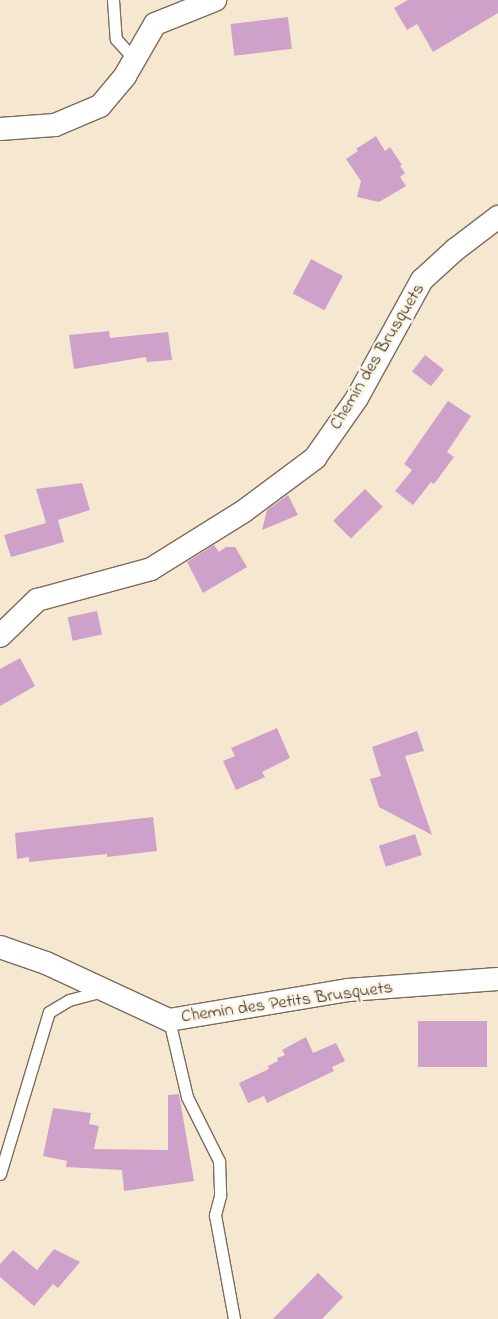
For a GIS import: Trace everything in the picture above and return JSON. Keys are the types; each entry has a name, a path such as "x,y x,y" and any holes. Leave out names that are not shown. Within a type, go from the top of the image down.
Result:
{"street":[{"path":"0,129 55,125 100,106 135,60 156,24 216,0"},
{"name":"Chemin des Brusquets","path":"0,636 38,600 151,569 244,511 315,458 357,398 422,280 456,249 498,218"},
{"name":"Chemin des Petits Brusquets","path":"0,947 46,963 169,1020 348,990 498,979"}],"lane":[{"path":"113,0 116,39 135,60"},
{"path":"0,1174 49,1012 69,1000 106,990"},
{"path":"169,1020 187,1097 219,1161 220,1196 215,1215 234,1319"}],"building":[{"path":"408,0 498,0 498,13 433,52 417,24 407,30 394,8"},
{"path":"288,17 292,49 234,56 230,24"},
{"path":"376,136 385,151 390,147 402,165 400,166 405,173 400,177 406,186 379,202 357,197 361,181 346,159 358,151 356,149"},
{"path":"311,259 343,276 324,310 293,293"},
{"path":"109,331 110,338 168,332 172,360 147,362 146,357 74,369 69,335"},
{"path":"425,355 444,370 431,386 412,372"},
{"path":"448,401 471,416 447,452 454,457 434,484 431,482 413,505 395,491 412,470 404,464"},
{"path":"82,483 90,510 58,520 64,542 11,557 4,535 46,523 36,489"},
{"path":"365,489 383,507 351,538 333,521"},
{"path":"288,495 298,515 262,530 267,510"},
{"path":"214,545 219,552 226,547 235,547 247,567 203,593 187,562"},
{"path":"97,611 102,634 73,641 68,617"},
{"path":"20,658 35,686 0,706 0,669"},
{"path":"277,728 290,758 262,772 265,777 236,790 223,761 235,756 231,748"},
{"path":"417,731 424,751 405,756 432,835 379,807 370,779 381,776 372,747"},
{"path":"153,817 157,851 107,857 107,854 29,862 29,857 17,859 15,833"},
{"path":"415,834 422,855 386,867 379,846"},
{"path":"418,1021 487,1021 487,1067 418,1067"},
{"path":"306,1037 313,1053 336,1043 345,1061 332,1067 334,1071 267,1103 264,1096 248,1103 239,1083 269,1069 268,1066 278,1061 277,1058 285,1055 282,1050"},
{"path":"179,1094 194,1181 124,1191 122,1170 66,1167 67,1161 43,1156 53,1108 91,1113 89,1124 99,1126 94,1149 168,1150 168,1095"},
{"path":"54,1249 80,1262 58,1288 53,1284 34,1306 0,1277 0,1264 13,1250 37,1270"},
{"path":"318,1273 343,1297 322,1319 273,1319"}]}
